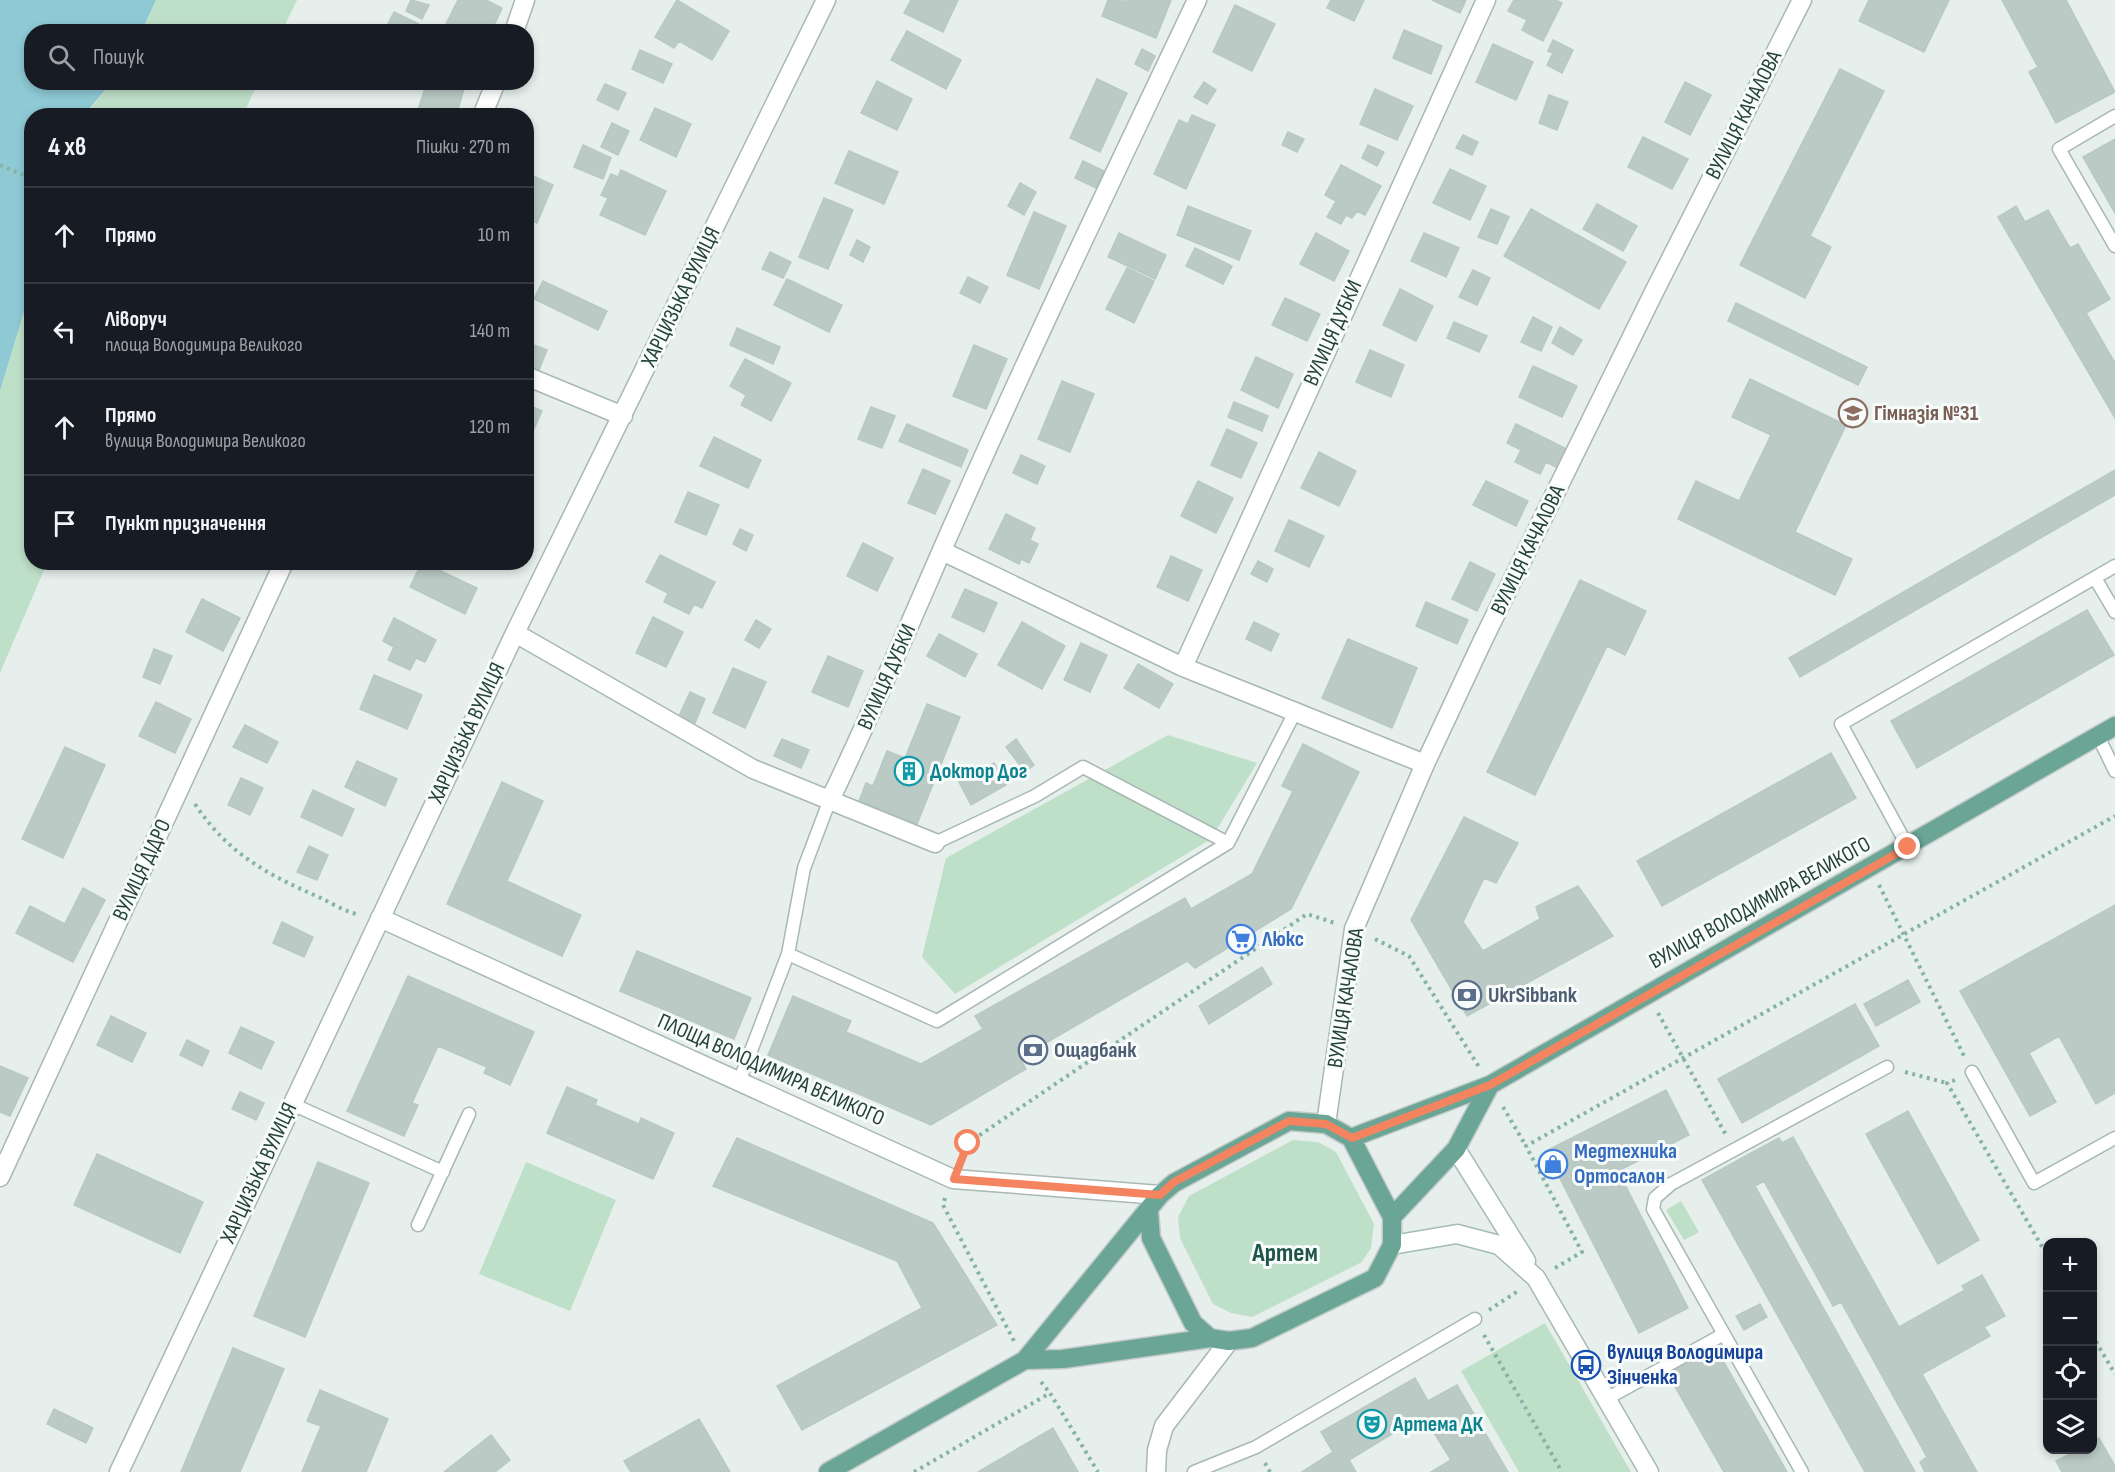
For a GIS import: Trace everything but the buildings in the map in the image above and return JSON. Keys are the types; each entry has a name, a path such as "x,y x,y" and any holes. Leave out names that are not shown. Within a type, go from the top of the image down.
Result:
{"main road":[{"name":"ВУЛИЦЯ ВОЛОДИМИРА ВЕЛИКОГО","path":"1490,1085 1870,869 2115,726"},
{"path":"1352,1138 1490,1085"},
{"path":"1392,1217 1456,1149 1490,1085"},
{"path":"828,1472 1025,1360 1149,1212 1160,1195 1174,1182 1289,1121 1326,1124 1352,1138 1392,1217 1392,1245 1376,1278 1252,1338 1229,1341 1210,1338 1063,1359 1025,1360"},
{"path":"1149,1212 1151,1238 1193,1323 1210,1338"}],"street":[{"path":"517,24 525,0"},
{"name":"ХАРЦИЗЬКА ВУЛИЦЯ","path":"119,1472 515,633 826,0"},
{"name":"ВУЛИЦЯ ДУБКИ","path":"830,802 880,696 942,550 1072,264 1197,0"},
{"name":"ВУЛИЦЯ ДУБКИ","path":"1183,667 1486,0"},
{"name":"ВУЛИЦЯ КАЧАЛОВА","path":"1326,1124 1354,929 1425,764 1653,294 1802,0"},
{"path":"485,108 493,90"},
{"path":"534,379 623,416"},
{"path":"942,550 1183,667 1425,764"},
{"name":"ВУЛИЦЯ ДІДРО","path":"0,1177 280,570"},
{"path":"515,633 753,769 935,843"},
{"name":"ПЛОЩА ВОЛОДИМИРА ВЕЛИКОГО","path":"380,918 954,1179 1160,1195"},
{"path":"1456,1149 1536,1278 1648,1472"},
{"path":"1392,1245 1457,1234 1498,1245 1536,1278"},
{"path":"1156,1472 1157,1450 1164,1426 1229,1341"}],"lane":[{"path":"2115,116 2059,149 2115,246"},
{"path":"1908,847 1841,724 2115,566"},
{"path":"2095,578 2115,612"},
{"path":"788,954 937,1021 1228,843 1295,712"},
{"path":"2098,736 2115,771"},
{"path":"935,843 1035,796 1083,767 1228,843"},
{"path":"739,1082 788,954 804,868 830,802"},
{"path":"1802,1472 1653,1209 1655,1198 1671,1184 1887,1067"},
{"path":"1972,1072 2034,1182 2115,1138"},
{"path":"292,1104 443,1172"},
{"path":"418,1225 469,1114"},
{"path":"1194,1472 1256,1447 1476,1320"},
{"path":"1606,1399 1724,1334"}],"path":[{"path":"0,165 24,176"},
{"path":"182,783 208,824 243,858 280,880 355,914 380,918"},
{"path":"1526,1146 2115,816"},
{"path":"1870,869 1905,934 1972,1072 1947,1083 1887,1067"},
{"path":"1098,1472 1050,1394 1025,1360 943,1204 968,1143 1307,914 1354,929 1409,956 1526,1146 1582,1252"},
{"path":"1647,994 1734,1151"},
{"path":"1947,1083 2043,1248"},
{"path":"1476,1320 1562,1472"},
{"path":"2097,1343 2115,1374"},
{"path":"914,1472 1050,1394"}],"green space":[{"path":"156,0 297,0 285,24 146,24"},
{"path":"105,90 255,90 246,108 91,108"},
{"path":"24,312 24,570 44,570 0,673 0,391"},
{"path":"1168,735 1257,763 1211,839 955,994 922,957 946,858"},
{"path":"1293,1140 1318,1142 1336,1152 1374,1224 1371,1248 1362,1262 1252,1317 1231,1313 1213,1304 1180,1238 1178,1217 1189,1196"},
{"path":"526,1162 616,1200 570,1311 479,1274"},
{"path":"1681,1201 1699,1232 1684,1240 1666,1210"},
{"path":"1545,1323 1631,1472 1519,1472 1461,1371"}],"water":[{"path":"0,0 156,0 145,24 24,24 24,90 105,90 90,108 24,108 24,312 0,391"}],"place":[{"name":"Гімназія №31","path":"1853,413"},
{"name":"Доктор Дог","path":"909,771"},
{"name":"Люкс","path":"1241,939"},
{"name":"UkrSibbank","path":"1467,995"},
{"name":"Ощадбанк","path":"1033,1050"},
{"name":"Медтехника Ортосалон","path":"1553,1164"},
{"name":"вулиця Володимира Зінченка","path":"1586,1365"},
{"name":"Артема ДК","path":"1372,1424"}],"district":[{"name":"Артем","path":"1285,1253"}],"route":[{"path":"968,1143 954,1179 1160,1195 1174,1182 1289,1121 1326,1124 1352,1138 1490,1085 1908,847"}]}
